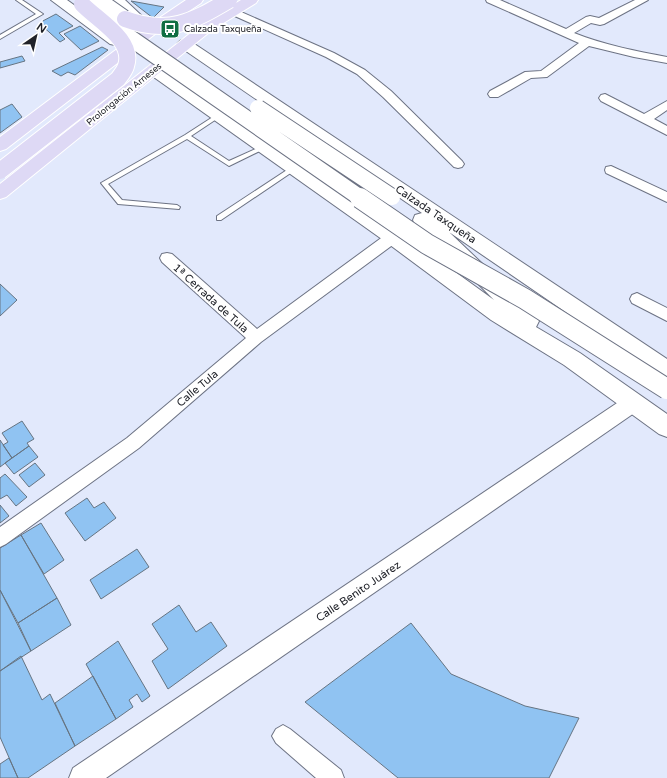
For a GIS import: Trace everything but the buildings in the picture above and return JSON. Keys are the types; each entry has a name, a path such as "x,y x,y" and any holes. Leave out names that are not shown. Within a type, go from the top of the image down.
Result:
{"main road":[{"name":"Calzada Taxqueña","path":"58,0 85,6 122,8 136,17 133,26 134,29 141,31 154,28"},
{"path":"0,146 154,28 196,0"},
{"name":"Prolongación Arneses","path":"0,194 231,6 251,0"},
{"name":"Calzada Taxqueña","path":"85,6 126,50"},
{"name":"Calzada Taxqueña","path":"85,6 427,244 525,299 667,390"},
{"path":"85,6 96,20 111,17 118,13 122,8 149,26 178,25 231,6"},
{"path":"0,171 118,79 126,68 129,56 126,43 90,13 85,6"},
{"name":"Calzada Taxqueña","path":"122,8 392,197 440,234 512,306 572,359"},
{"name":"Calzada Taxqueña","path":"185,44 667,370"},
{"name":"Calzada Taxqueña","path":"154,70 393,237 498,314 572,359 667,427"},
{"path":"192,96 187,89 187,85 191,78 208,71 228,72"}],"street":[{"path":"491,0 587,42 667,60"},
{"path":"566,33 590,19 600,22 643,0"},
{"path":"508,8 518,1"},
{"path":"231,6 361,72 386,94 458,164"},
{"path":"494,94 529,74 543,75 587,42"},
{"path":"605,98 667,131"},
{"path":"646,119 667,105"},
{"path":"611,170 667,197"},
{"name":"Calle Tula","path":"0,538 133,443 256,338 393,237"},
{"name":"1ª Cerrada de Tula","path":"166,258 256,338"},
{"path":"637,299 667,315"},
{"name":"Calle Benito Juárez","path":"83,778 633,403"},
{"path":"283,736 333,778"}],"lane":[{"path":"0,37 40,14 19,0"},
{"path":"177,207 120,202 104,183 187,136 219,115"},
{"path":"187,136 229,164 264,147"},
{"path":"219,218 295,168"}],"place":[{"name":"Calzada Taxqueña","path":"170,29"}]}
